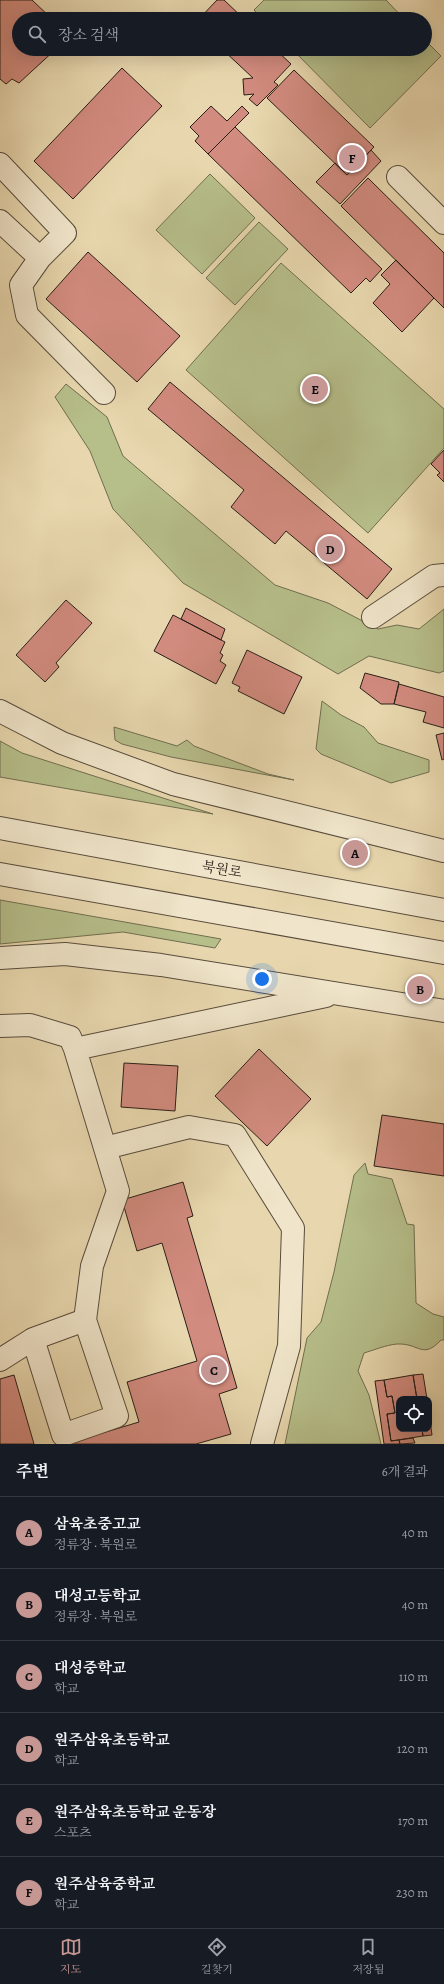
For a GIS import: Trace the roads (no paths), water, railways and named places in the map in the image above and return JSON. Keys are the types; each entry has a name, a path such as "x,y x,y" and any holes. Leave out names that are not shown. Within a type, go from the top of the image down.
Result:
{"street":[{"path":"0,164 65,233 40,258 21,284 27,315 104,393"},
{"path":"398,177 444,223"},
{"path":"0,221 40,258"},
{"path":"373,617 434,576 444,575"},
{"path":"0,711 62,743 173,784 444,851"},
{"name":"북원로","path":"0,828 444,910"},
{"path":"0,874 444,954"},
{"path":"0,958 66,954 161,965 444,1011"},
{"path":"75,1048 338,994"},
{"path":"0,1026 30,1025 70,1037 75,1048 118,1191 92,1266 85,1320 117,1416 63,1435 33,1339"},
{"path":"105,1148 189,1127 235,1135 293,1228 289,1346 262,1444"},
{"path":"0,1360 33,1339 85,1320"}],"place":[{"name":"원주삼육중학교","path":"352,158"},
{"name":"원주삼육초등학교 운동장","path":"315,389"},
{"name":"원주삼육초등학교","path":"330,549"},
{"name":"삼육초중고교","path":"355,853"},
{"name":"대성고등학교","path":"420,989"},
{"name":"대성중학교","path":"214,1370"}]}
